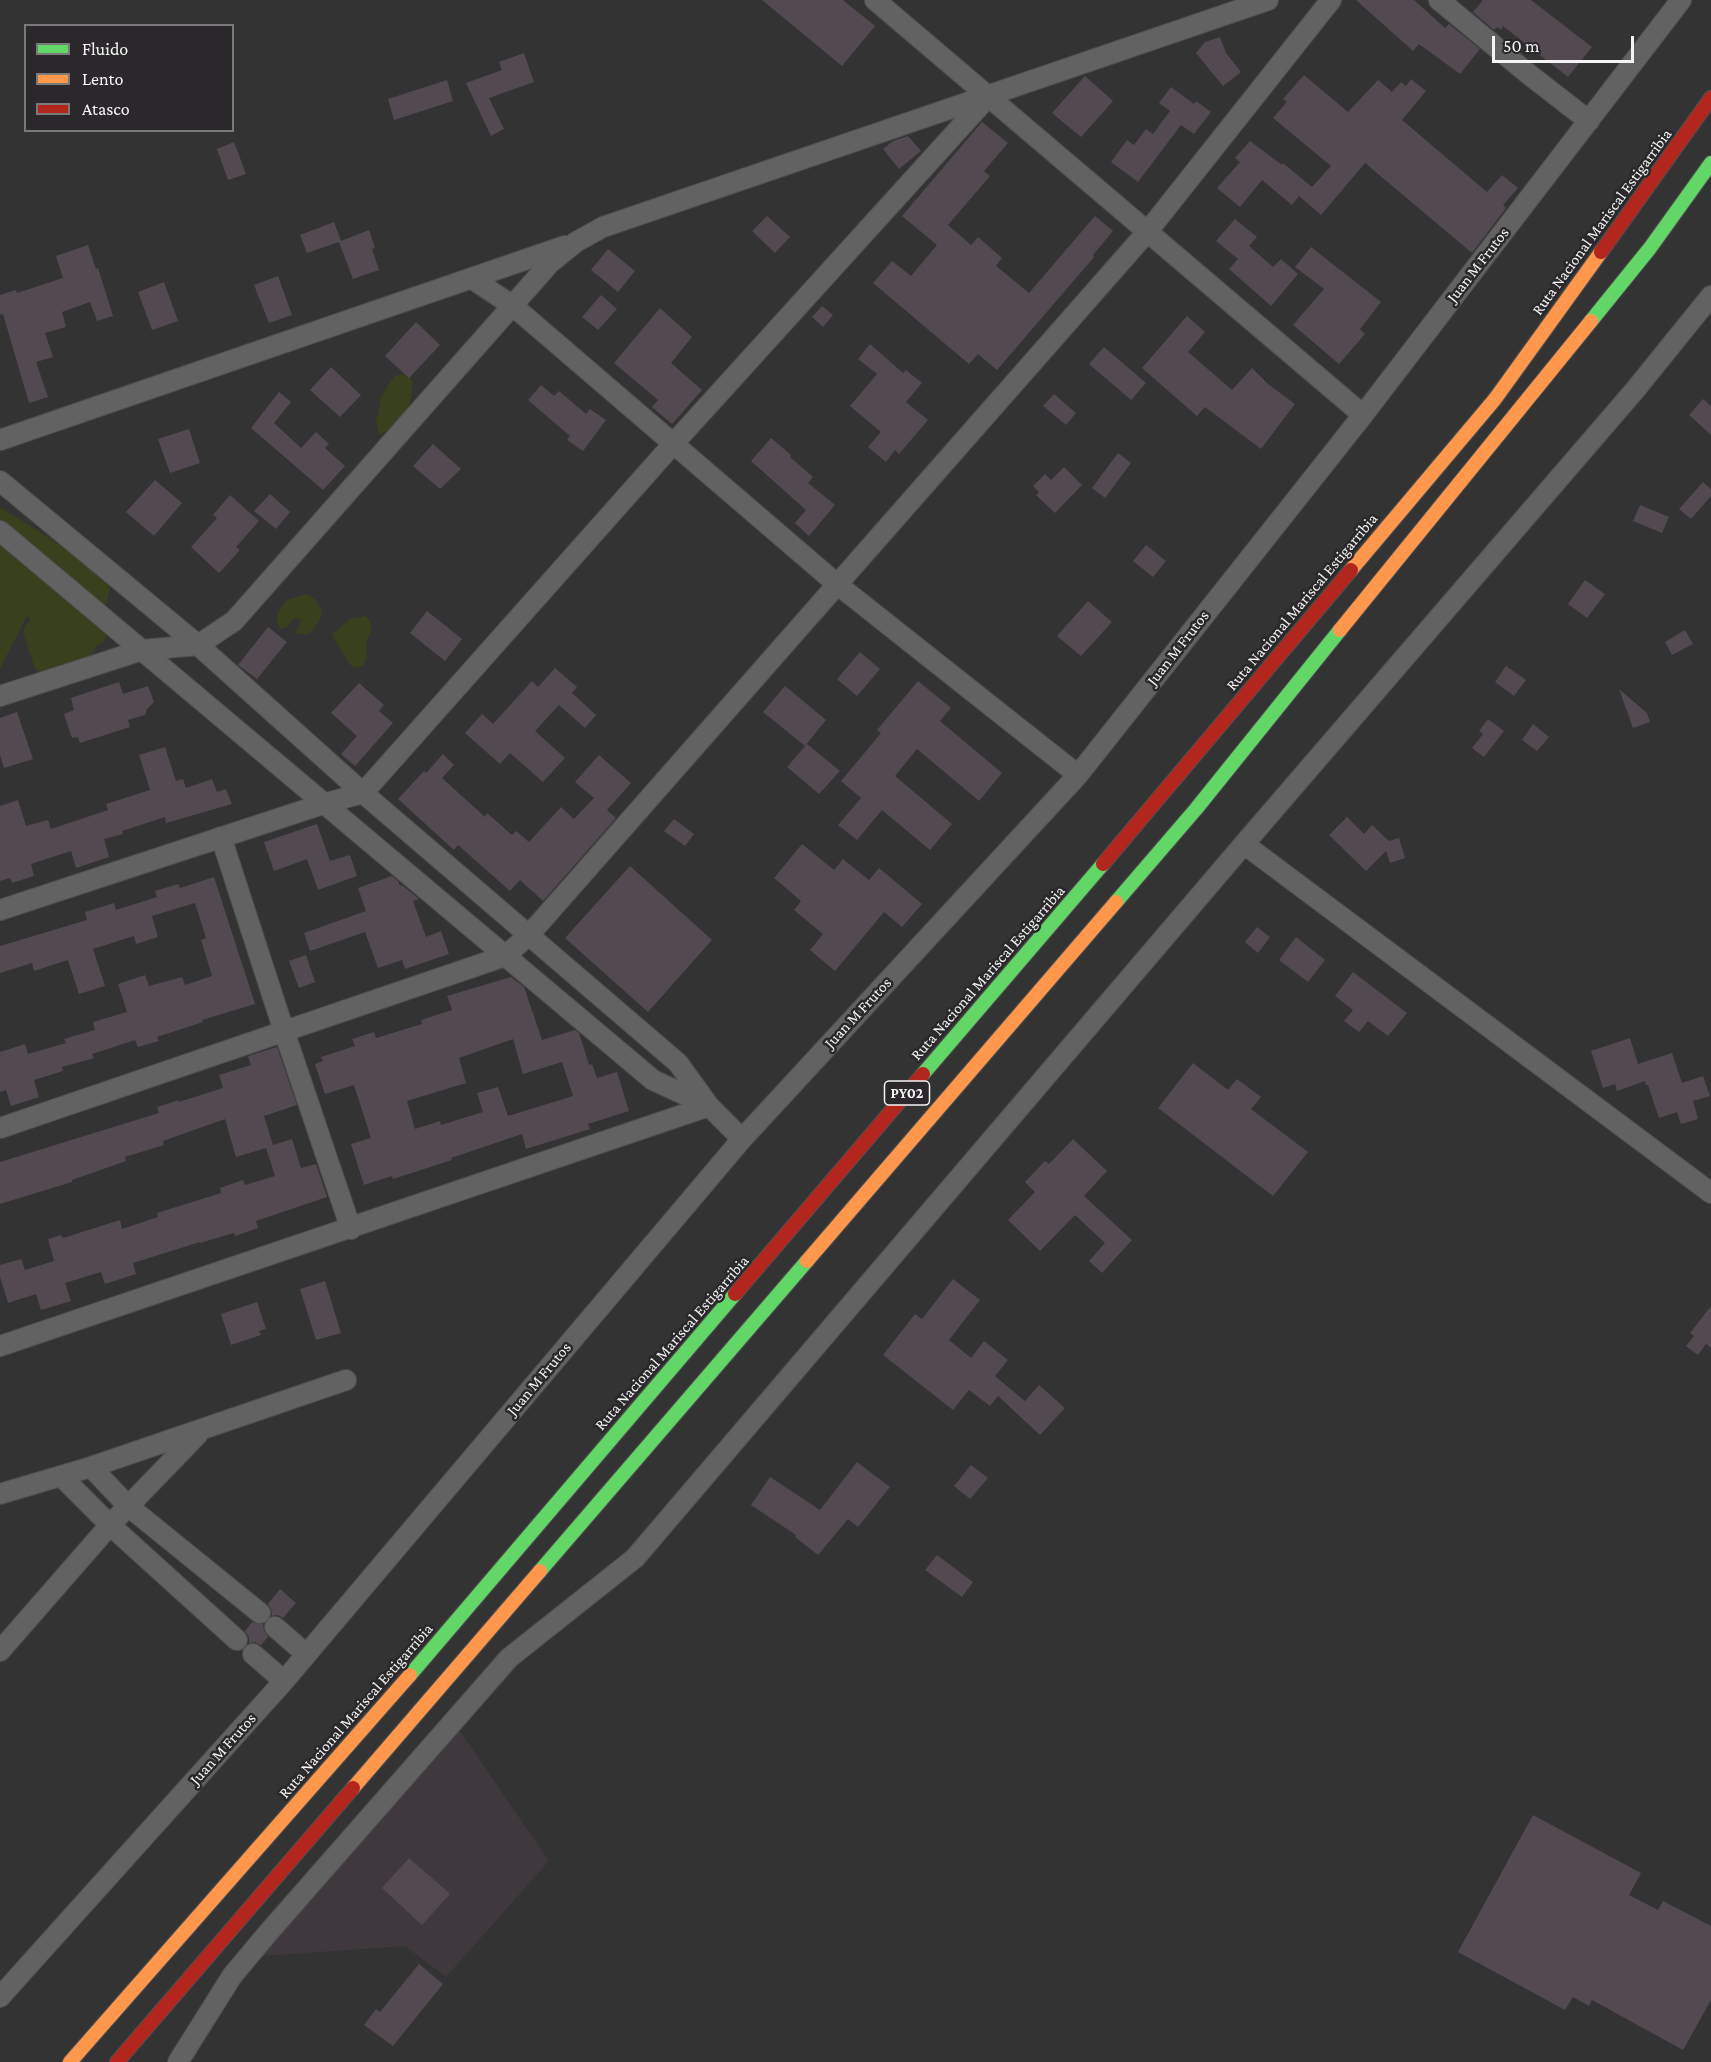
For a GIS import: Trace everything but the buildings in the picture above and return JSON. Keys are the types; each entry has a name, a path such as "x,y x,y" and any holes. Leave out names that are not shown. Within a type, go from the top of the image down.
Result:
{"highway":[{"name":"Ruta Nacional Mariscal Estigarribia","path":"70,2062 378,1712 1138,823 1495,399 1711,98"},
{"name":"PY02","path":"117,2062 1196,808 1650,248 1711,163"}],"street":[{"path":"875,0 1362,415"},
{"path":"0,696 142,650 198,645 234,621 550,263 576,243 603,227 1268,0"},
{"path":"0,1128 505,956 529,935 1148,231 1331,0"},
{"path":"1439,0 1589,121"},
{"name":"Juan M Frutos","path":"0,1997 284,1681 742,1139 1078,775 1362,415 1681,0"},
{"path":"0,910 323,804 363,793 674,442 988,97"},
{"path":"0,440 576,243"},
{"path":"471,278 513,306 838,585 1078,775"},
{"path":"178,2062 232,1976 268,1933 509,1658 635,1558 1635,390 1711,296"},
{"path":"0,481 198,645 363,793 678,1063 709,1106 742,1139"},
{"path":"0,531 653,1080 709,1106"},
{"path":"221,837 351,1228"},
{"path":"1244,844 1711,1193"},
{"path":"0,1346 709,1106"},
{"path":"0,1494 62,1477 346,1380"},
{"path":"0,1651 110,1525 202,1430"},
{"path":"91,1467 128,1506 260,1613"},
{"path":"62,1477 110,1525 237,1640"},
{"path":"275,1628 306,1654"},
{"path":"253,1654 284,1681"}],"shaded area":[{"path":"451,1718 549,1861 446,1977 405,1946 235,1958"}],"green space":[{"path":"403,374 410,376 413,384 408,414 390,430 379,434 376,421 381,397 395,376"},
{"path":"0,507 65,548 70,547 84,555 88,567 110,587 106,605 108,613 104,627 107,635 103,642 96,646 89,661 48,675 35,669 24,636 24,628 31,619 27,616 0,669"},
{"path":"309,595 316,600 322,612 320,620 308,635 295,633 301,620 294,618 287,627 280,629 277,622 278,612 287,600"},
{"path":"365,616 370,621 372,629 366,644 367,658 363,666 356,668 350,665 332,634 350,619"}],"traffic: fast":[{"path":"1591,321 1650,248 1711,163"},
{"path":"1116,902 1196,809 1340,630"},
{"path":"923,1074 1103,864"},
{"path":"540,1571 807,1261"},
{"path":"410,1675 735,1294"}],"traffic: slow":[{"path":"1351,570 1495,399 1601,252"},
{"path":"1340,630 1591,321"},
{"path":"807,1261 1116,902"},
{"path":"353,1788 540,1571"},
{"path":"70,2062 410,1675"}],"traffic: jam":[{"path":"1601,252 1711,98"},
{"path":"1103,864 1351,570"},
{"path":"735,1294 923,1074"},
{"path":"117,2062 353,1788"}]}
